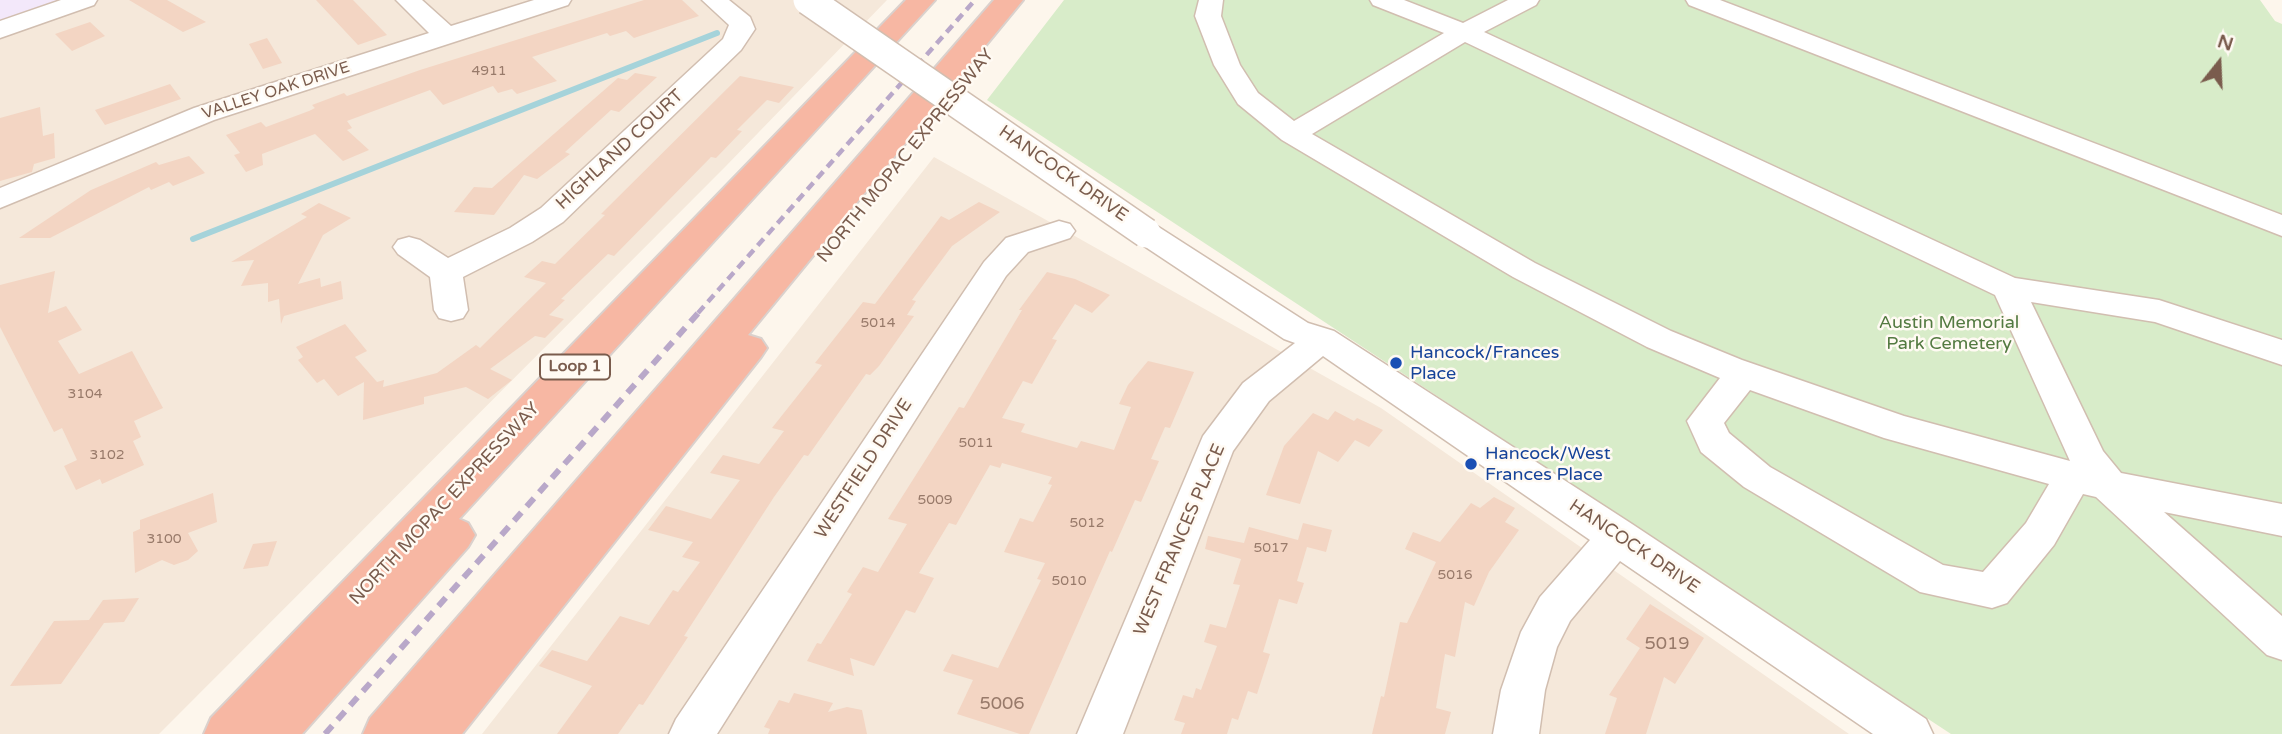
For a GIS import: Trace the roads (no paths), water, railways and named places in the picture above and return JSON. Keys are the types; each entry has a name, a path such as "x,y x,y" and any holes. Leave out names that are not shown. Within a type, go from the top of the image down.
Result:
{"highway":[{"name":"NORTH MOPAC EXPRESSWAY","path":"229,734 921,0"},
{"path":"270,734 945,0"},
{"path":"388,734 1009,0"},
{"name":"NORTH MOPAC EXPRESSWAY","path":"432,734 1033,0"}],"street":[{"path":"0,30 85,0"},
{"path":"408,0 446,36"},
{"name":"VALLEY OAK DRIVE","path":"0,199 204,114 559,0"},
{"name":"HIGHLAND COURT","path":"446,272 521,235 552,215 732,44 742,29 741,22 714,0"},
{"name":"HANCOCK DRIVE","path":"808,0 1024,146 1153,228"},
{"name":"HANCOCK DRIVE","path":"829,0 1296,331 1322,339 1618,535 1910,734"},
{"path":"1211,0 1208,16 1227,65 1248,98 1292,134 1524,270 1659,339 1742,374 1897,428 2092,481 2282,520"},
{"path":"1382,0 1464,32 2008,288 2159,312 2282,353"},
{"path":"1292,134 1464,32 1527,0"},
{"path":"1698,0 2282,226"},
{"name":"WESTFIELD DRIVE","path":"691,734 995,270 1017,245 1059,231"},
{"path":"409,247 446,272 451,310"},
{"path":"2008,288 2088,459 2092,481 2282,642"},
{"name":"WEST FRANCES PLACE","path":"1100,734 1216,446 1256,392 1322,339"},
{"path":"1742,374 1705,421 1714,442 1757,477 1934,580 1992,591 2040,534 2092,481"},
{"path":"1516,734 1522,690 1542,633 1555,609 1618,535"}],"waterway":[{"path":"193,239 717,33"}],"railway":[{"path":"698,313 975,0"},
{"path":"325,734 700,311"}],"place":[{"name":"Hancock/Frances Place","path":"1396,363"},
{"name":"Hancock/West Frances Place","path":"1471,464"}],"park label":[{"name":"Austin Memorial Park Cemetery","path":"1949,333"}]}
